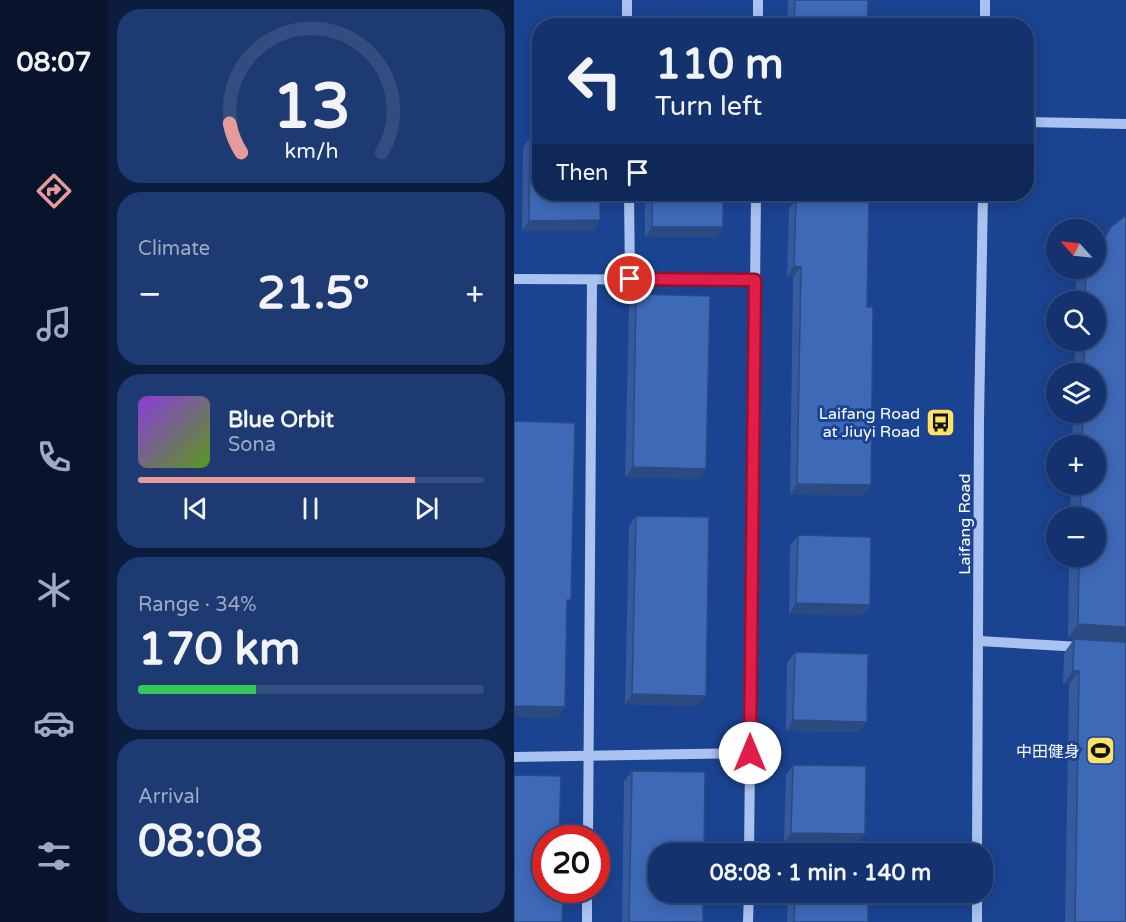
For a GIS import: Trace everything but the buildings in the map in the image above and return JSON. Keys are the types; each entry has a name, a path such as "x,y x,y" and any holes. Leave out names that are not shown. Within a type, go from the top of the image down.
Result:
{"street":[{"path":"627,0 627,18"},
{"path":"758,0 758,18"},
{"path":"985,0 985,18"},
{"path":"1034,122 1126,124"},
{"path":"629,201 630,279"},
{"path":"749,843 756,201"},
{"name":"Laifang Road","path":"978,843 979,419 983,201"},
{"path":"514,279 755,280"},
{"path":"588,825 592,280"},
{"path":"979,641 1092,647"},
{"path":"514,757 750,753"},
{"path":"587,903 587,922"},
{"path":"748,922 749,903"},
{"path":"977,903 977,922"}],"place":[{"name":"Laifang Road at Jiuyi Road","path":"941,422"},
{"name":"中田健身","path":"1101,751"}],"route":[{"path":"630,279 755,280 750,753"}]}
